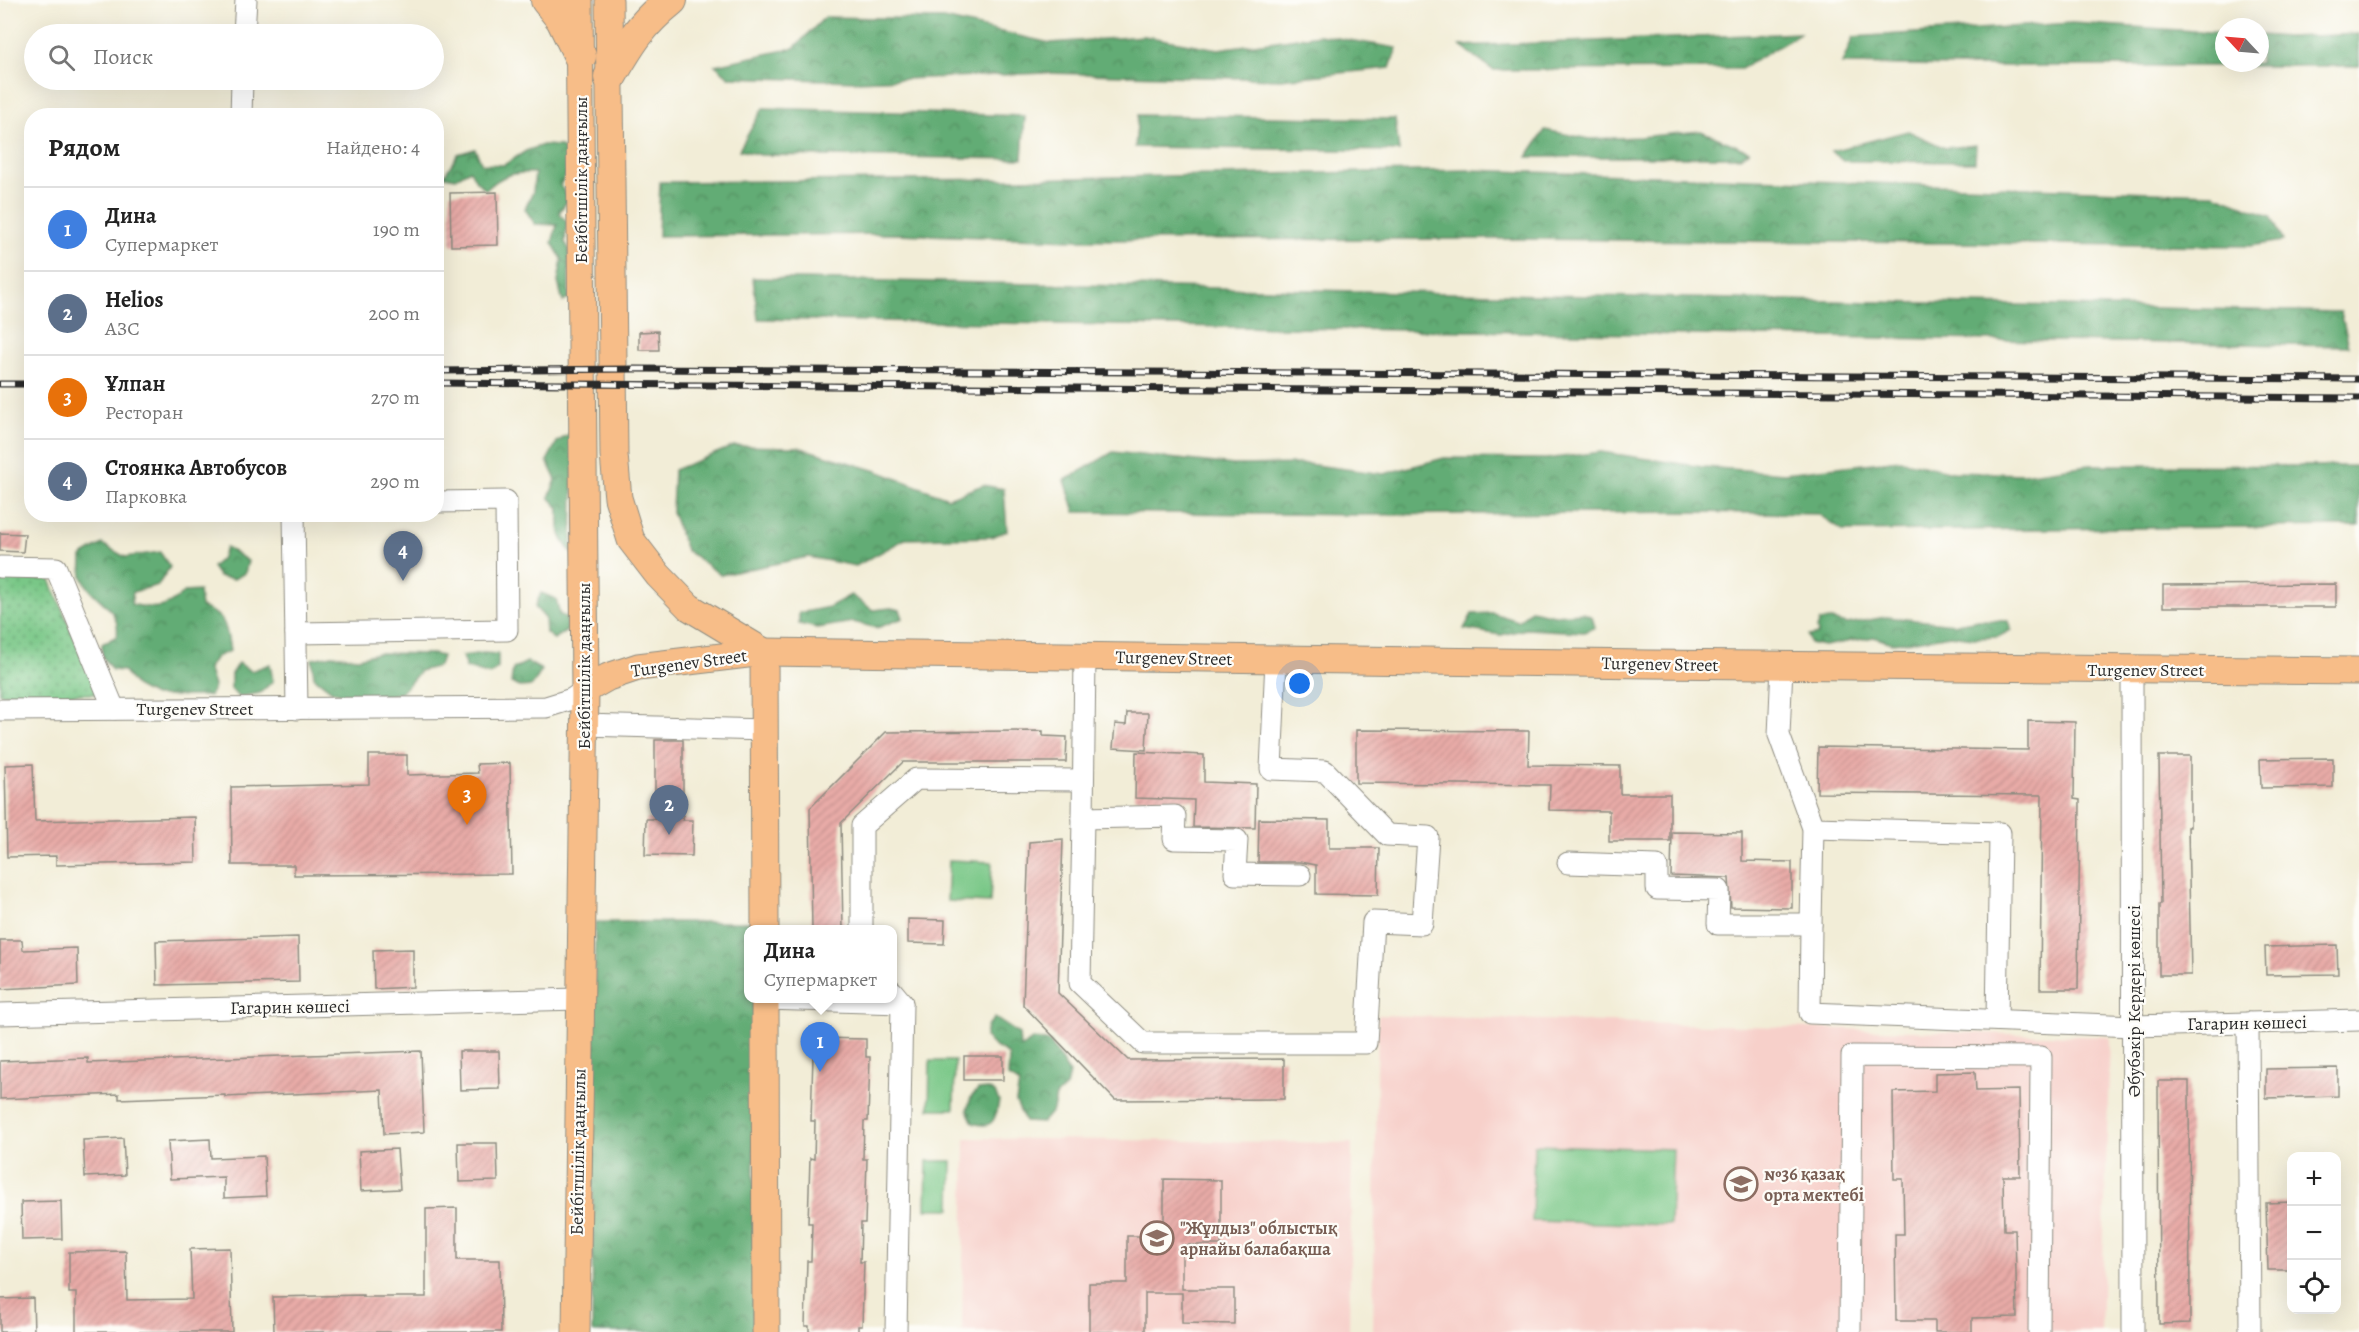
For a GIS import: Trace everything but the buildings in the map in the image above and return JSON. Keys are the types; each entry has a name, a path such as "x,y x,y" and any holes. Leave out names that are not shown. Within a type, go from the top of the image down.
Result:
{"highway":[{"path":"547,0 562,20 580,56"},
{"path":"610,77 630,42 650,16 671,0"}],"main road":[{"name":"Бейбітшілік даңғылы","path":"576,1332 585,690 579,0"},
{"name":"Бейбітшілік даңғылы","path":"609,0 614,455 618,498 631,540 658,575 689,607 764,652"},
{"name":"Turgenev Street","path":"585,690 608,677 638,667 764,652 1276,660 2359,671"},
{"path":"764,652 765,925"},
{"path":"765,1003 766,1332"}],"street":[{"path":"245,24 246,0"},
{"path":"241,108 242,90"},
{"path":"296,633 507,630 506,501 444,501"},
{"path":"294,522 297,709"},
{"path":"0,567 56,568 114,710"},
{"path":"1085,657 1080,983 1143,1043 1366,1043 1373,922 1422,924 1428,837 1387,835 1325,771 1271,769 1276,660"},
{"path":"1568,863 1657,866 1657,889 1719,890 1718,924 1811,924 1812,828 1779,735 1782,666"},
{"name":"Әбубәкір Кердері көшесі","path":"2132,670 2133,1332"},
{"name":"Turgenev Street","path":"0,710 546,707 572,699 585,690"},
{"path":"584,724 765,730"},
{"path":"862,925 862,826 916,779 1083,780"},
{"path":"1083,818 1175,816 1174,839 1237,840 1235,874 1300,875"},
{"path":"1812,828 2000,833 1997,1020"},
{"name":"Гагарин көшесі","path":"1811,924 1810,1013 2134,1026 2359,1020"},
{"name":"Гагарин көшесі","path":"0,1014 579,999"},
{"path":"896,1332 897,1003"},
{"path":"2248,1023 2250,1332"},
{"path":"1850,1332 1852,1056 1864,1056 2041,1057 2039,1332"}],"shaded area":[{"name":"№36 қазақ орта мектебі","path":"1378,1015 2110,1037 2101,1332 1373,1332"},
{"name":"\"Жұлдыз\" облыстық арнайы балабақша","path":"965,1138 1352,1143 1349,1332 962,1332"}],"green space":[{"path":"825,17 944,19 1050,43 1144,36 1218,49 1319,35 1397,48 1390,68 1280,79 1045,73 856,81 729,77 715,65 794,48"},
{"path":"2072,23 2215,32 2215,66 1842,64 1853,37"},
{"path":"1801,33 1741,69 1493,70 1460,46"},
{"path":"2359,34 2359,66 2269,66 2269,36"},
{"path":"763,108 1025,116 1022,159 761,155 739,150"},
{"path":"1138,115 1395,119 1399,151 1135,147"},
{"path":"1545,130 1590,139 1701,131 1749,151 1740,157 1527,157"},
{"path":"1908,131 1945,148 1976,145 1975,162 1844,161 1831,151"},
{"path":"543,145 559,146 569,153 567,174 560,185 569,198 559,213 567,222 565,242 569,249 569,298 563,302 558,282 562,259 552,243 557,225 535,224 525,209 533,192 535,173 508,175 486,190 476,181 470,170 456,178 444,176 458,154 475,149 482,164 504,165 526,151"},
{"path":"1469,170 2214,194 2271,216 2283,241 2250,246 1520,239 1073,240 897,234 658,236 660,182 1018,179"},
{"path":"753,278 2341,312 2349,346 758,319"},
{"path":"574,431 572,553 560,533 559,508 549,497 556,480 547,461 557,442"},
{"path":"734,446 798,447 877,471 948,498 983,485 1004,489 1007,531 991,537 905,539 856,566 808,557 721,575 686,550 672,512 674,470"},
{"path":"1113,452 1234,465 1307,464 1384,474 1444,458 1546,459 1601,452 1703,467 1784,473 1900,460 1953,472 2023,474 2089,465 2359,466 2359,526 1843,531 1818,514 1694,512 1360,515 1075,512 1065,480"},
{"path":"102,544 125,557 160,552 170,567 158,585 133,592 131,604 160,607 172,602 184,592 199,591 201,607 221,618 226,628 230,651 216,657 208,668 214,686 210,696 154,696 135,686 124,671 112,670 102,656 102,644 117,636 117,626 115,617 92,592 82,576 82,556"},
{"path":"226,547 248,561 245,573 234,579 219,577 212,567 221,559"},
{"path":"0,578 50,580 98,694 0,694"},
{"path":"541,593 556,599 560,615 567,617 567,631 554,639 546,633 545,618 535,607"},
{"path":"851,595 873,610 891,608 900,610 903,618 877,628 853,622 817,628 799,624 799,613 829,607"},
{"path":"1531,610 1555,615 1583,613 1592,617 1595,627 1584,632 1526,629 1501,635 1464,629 1472,614 1493,613 1518,621"},
{"path":"1886,617 1955,624 1979,620 2008,621 2011,630 1998,637 1974,638 1950,635 1891,643 1874,637 1824,646 1810,643 1808,636 1818,634 1817,628 1820,621 1831,620 1847,624"},
{"path":"378,653 442,656 439,666 420,671 401,693 377,697 347,696 332,691 314,677 312,659 332,655 358,658"},
{"path":"483,653 498,654 498,668 490,675 466,668 462,656"},
{"path":"527,662 542,670 532,686 520,687 511,683 513,669"},
{"path":"238,663 251,671 270,664 273,681 260,693 238,697 231,689 231,674"},
{"path":"949,860 992,862 990,903 947,901"},
{"path":"595,922 755,922 755,925 744,925 744,1003 755,1003 753,1332 592,1332"},
{"path":"995,1018 1019,1034 1020,1048 1034,1039 1050,1042 1069,1073 1066,1087 1056,1096 1053,1110 1042,1123 1025,1122 1016,1102 1019,1083 1008,1077 1009,1055 985,1037 987,1026"},
{"path":"930,1061 955,1061 954,1109 929,1109"},
{"path":"988,1089 995,1093 999,1101 995,1118 985,1125 973,1123 967,1110 971,1097 978,1090"},
{"path":"1534,1145 1673,1149 1670,1225 1532,1221"},
{"path":"927,1161 952,1161 951,1209 926,1209"}],"railway":[{"path":"444,371 634,369 2359,379"},
{"path":"444,383 2359,398"},
{"path":"0,384 24,384"}],"place":[{"name":"Стоянка Автобусов","path":"403,581"},
{"name":"Ұлпан","path":"467,825"},
{"name":"Helios","path":"669,835"},
{"name":"Дина","path":"820,1072"},
{"name":"№36 қазақ орта мектебі","path":"1741,1184"},
{"name":"\"Жұлдыз\" облыстық арнайы балабақша","path":"1157,1238"}]}
